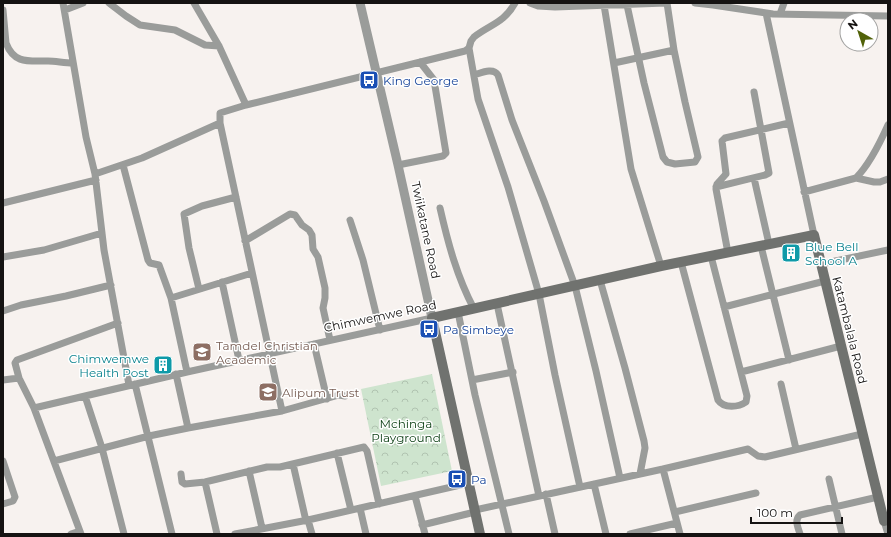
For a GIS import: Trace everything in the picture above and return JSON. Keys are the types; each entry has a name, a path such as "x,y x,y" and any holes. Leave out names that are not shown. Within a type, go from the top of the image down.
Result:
{"main road":[{"name":"Chimwemwe Road","path":"432,318 661,266 814,235"},
{"name":"Katambalala Road","path":"814,235 862,434 878,497 886,520"},
{"name":"Twiikatane Road","path":"432,318 480,534"}],"street":[{"path":"83,3 64,7 73,64 86,137 96,177 102,233 118,323 132,384 148,436 172,534"},
{"path":"109,3 140,25 175,30 204,45 219,46"},
{"path":"194,3 219,46 246,105"},
{"name":"Twiikatane Road","path":"360,3 432,318"},
{"path":"515,3 510,12 503,19 474,37 469,48 482,111 508,187 539,294 580,487"},
{"path":"530,3 556,7 627,4 666,3 685,102 698,154 698,159 695,162 670,164 664,160 644,83 627,4"},
{"path":"695,3 713,4 780,14 888,16"},
{"path":"780,14 783,4"},
{"path":"604,5 631,169 661,266"},
{"path":"3,10 6,43 14,56 24,61 52,61 73,64"},
{"name":"Katambalala Road","path":"766,13 814,235"},
{"path":"282,411 220,123 220,112 465,51 469,48"},
{"path":"614,64 674,50"},
{"path":"398,165 443,156 446,153 434,80 420,62"},
{"path":"474,75 493,71 497,72 514,126 547,208 575,286 620,478"},
{"path":"716,187 767,175 769,173 754,92"},
{"path":"3,203 96,177 220,123"},
{"path":"728,252 716,187 726,174 722,143 723,139 789,123"},
{"path":"856,178 862,172 881,141 888,126"},
{"path":"123,165 148,260 150,263 159,265 171,298 187,372"},
{"path":"754,178 773,294 789,360"},
{"path":"804,192 856,178 874,182 888,180"},
{"path":"199,289 189,248 184,214 202,206 236,197"},
{"path":"440,208 451,253 462,286 474,309"},
{"path":"245,240 290,214 295,215 302,225 309,230 312,235 313,249 318,257 325,288 323,308 330,340"},
{"path":"350,220 363,260 380,330"},
{"path":"3,257 44,250 102,233"},
{"path":"820,264 888,250"},
{"path":"681,262 717,397 723,405 742,404 746,402 747,396 711,256"},
{"path":"171,298 252,274"},
{"path":"600,280 644,441 645,448 640,474"},
{"path":"724,307 825,281"},
{"path":"222,282 239,360"},
{"path":"3,311 21,304 66,296 111,285"},
{"path":"497,304 543,495 555,534"},
{"path":"458,312 472,380 509,534"},
{"name":"Chimwemwe Road","path":"34,408 176,374 432,318"},
{"path":"71,534 81,532 34,408 19,378 15,365 16,361 118,323"},
{"path":"314,344 327,399"},
{"path":"741,372 840,346"},
{"path":"472,380 513,372"},
{"path":"176,374 188,428"},
{"path":"3,380 19,378"},
{"path":"781,384 796,449"},
{"path":"54,461 148,436 282,411 339,395 345,396"},
{"path":"85,396 102,448 124,534"},
{"path":"422,525 502,504 663,469 746,449 762,457 862,434"},
{"path":"181,474 182,482 185,484 205,482 267,467 280,467 362,447 367,449 379,504"},
{"path":"337,453 351,510"},
{"path":"3,461 15,498 13,501 3,504"},
{"path":"293,464 312,534"},
{"path":"663,469 680,534"},
{"path":"249,471 262,528"},
{"path":"829,479 842,534"},
{"path":"205,482 217,534"},
{"path":"235,534 307,520 469,483"},
{"path":"594,484 606,534"},
{"path":"674,512 756,493"},
{"path":"415,496 425,534"},
{"path":"800,534 796,522 798,517 806,513 878,497"},
{"path":"360,508 366,534"},
{"name":"Katambalala Road","path":"886,520 888,534"},
{"path":"630,534 677,523"}],"green space":[{"name":"Mchinga Playground","path":"432,374 452,471 381,486 361,389"}],"place":[{"name":"King George","path":"369,80"},
{"name":"Blue Bell School A","path":"791,253"},
{"name":"Pa Simbeye","path":"429,329"},
{"name":"Tamdel Christian Academic","path":"202,352"},
{"name":"Chimwemwe Health Post","path":"163,365"},
{"name":"Alipum Trust","path":"268,392"},
{"name":"Pa","path":"457,479"}]}
